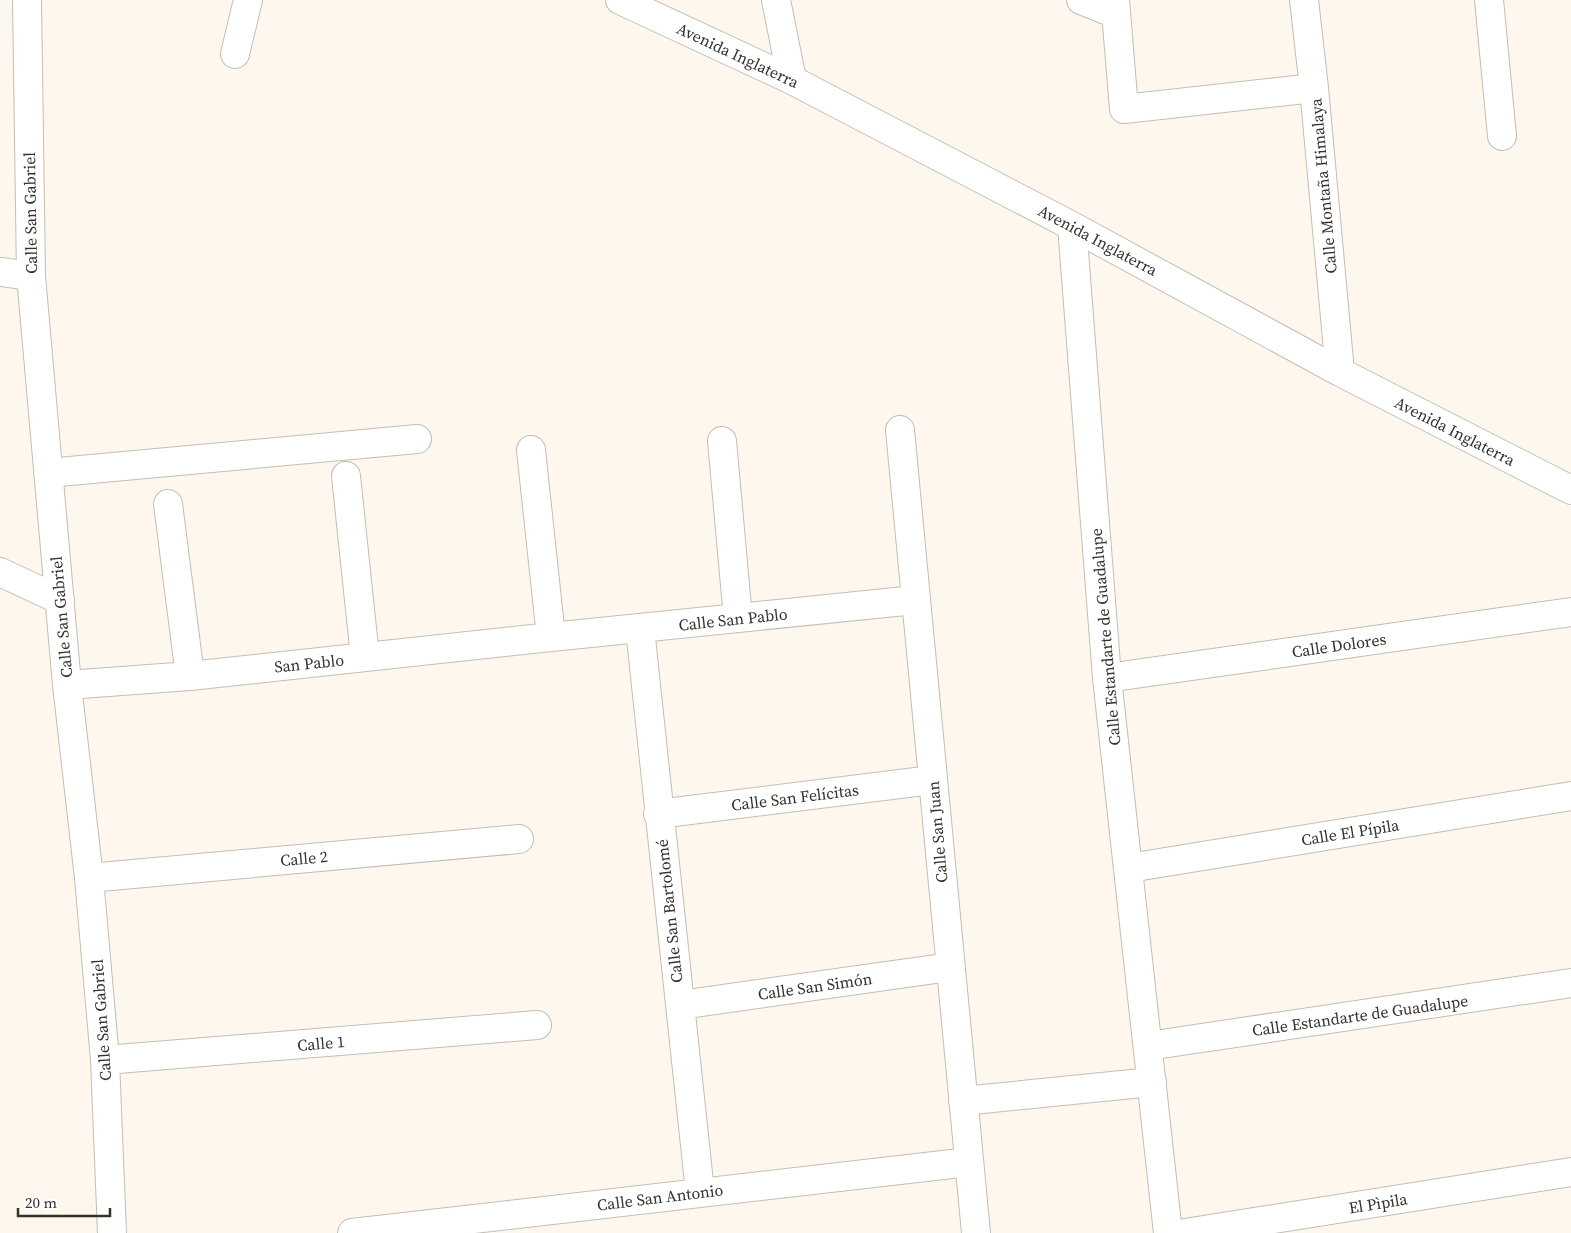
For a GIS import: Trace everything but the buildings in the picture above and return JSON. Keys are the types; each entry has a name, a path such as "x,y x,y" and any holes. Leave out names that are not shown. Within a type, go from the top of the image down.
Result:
{"street":[{"name":"Calle San Gabriel","path":"27,0 9,279 48,472 67,685 89,878 105,1060 112,1233"},
{"path":"236,54 248,0"},
{"name":"Avenida Inglaterra","path":"620,0 792,80 1072,226 1340,372 1571,490"},
{"path":"776,0 792,80"},
{"path":"1081,0 1116,7 1124,109 1314,88"},
{"name":"Calle Montaña Himalaya","path":"1304,0 1340,372"},
{"path":"1489,0 1502,136"},
{"name":"Calle Estandarte de Guadalupe","path":"1072,226 1107,678 1168,1233"},
{"name":"Calle San Juan","path":"900,430 976,1233"},
{"path":"48,472 417,439"},
{"path":"722,441 738,618"},
{"path":"531,450 551,636"},
{"path":"346,476 365,657"},
{"path":"168,504 190,676"},
{"path":"0,572 60,600"},
{"name":"Calle San Pablo","path":"551,636 640,629 915,600"},
{"name":"Calle Dolores","path":"1107,678 1571,612"},
{"name":"Calle San Bartolomé","path":"640,629 658,814 700,1192"},
{"name":"San Pablo","path":"67,685 190,676 551,636"},
{"name":"Calle San Felícitas","path":"658,814 932,780"},
{"name":"Calle El Pípila","path":"1129,868 1571,796"},
{"name":"Calle 2","path":"89,878 519,839"},
{"name":"Calle San Simón","path":"680,1005 950,967"},
{"name":"Calle Estandarte de Guadalupe","path":"1148,1046 1571,983"},
{"name":"Calle 1","path":"105,1060 537,1025"},
{"path":"963,1101 1152,1082"},
{"name":"Calle San Antonio","path":"352,1233 969,1162"},
{"name":"El Pìpila","path":"1185,1233 1571,1172"}]}
